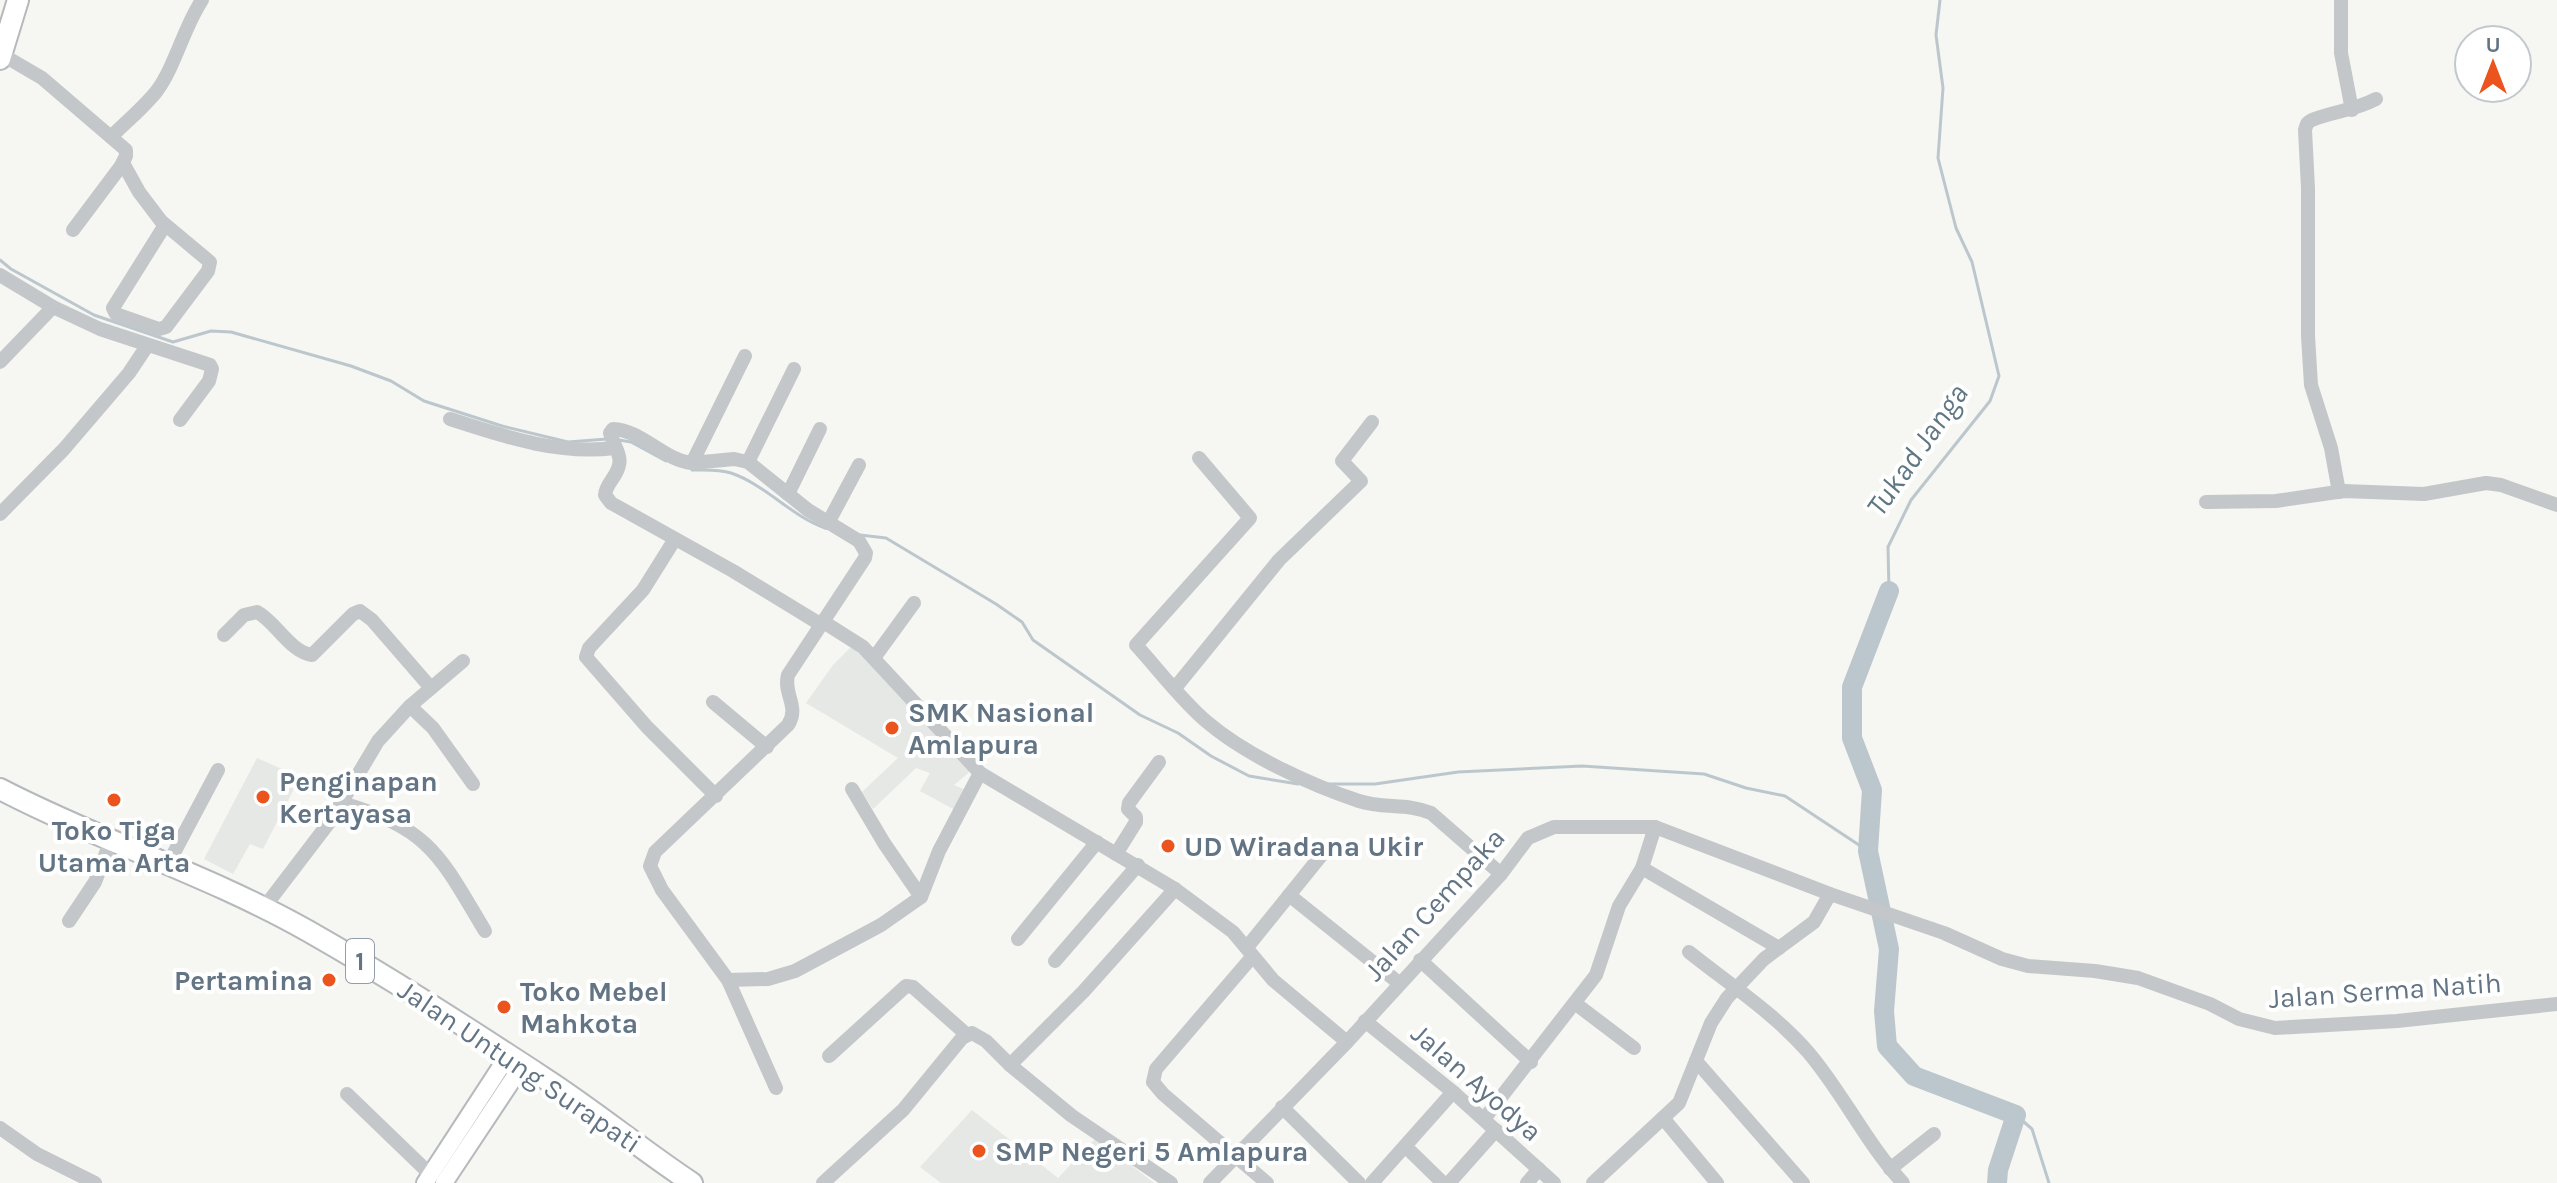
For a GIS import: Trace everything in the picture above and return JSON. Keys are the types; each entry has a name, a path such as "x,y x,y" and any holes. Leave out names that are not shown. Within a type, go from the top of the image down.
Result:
{"highway":[{"path":"1,56 18,0"},
{"name":"Jalan Untung Surapati","path":"0,789 220,886 305,929 396,982 516,1059 692,1183"}],"main road":[{"path":"433,1180 516,1059"}],"street":[{"path":"111,137 157,91 185,28 202,0"},
{"path":"2341,0 2341,53 2352,110"},
{"path":"1,56 42,78 126,150 123,163 73,230"},
{"path":"2339,492 2331,448 2311,385 2307,321 2305,130 2312,120 2352,110 2376,99"},
{"path":"123,163 147,205 165,225 209,259 211,266 166,327 159,329 116,314 113,308 165,225"},
{"path":"0,275 53,307 100,329 203,362 212,369 209,381 180,420"},
{"path":"0,362 53,307"},
{"path":"0,514 64,449 129,373 147,346"},
{"path":"692,463 745,356"},
{"path":"748,462 794,369"},
{"path":"450,419 538,446 573,450 613,441"},
{"path":"1175,688 1279,560 1361,481 1342,461 1372,422"},
{"path":"776,1088 728,980 662,890 650,866 655,852 767,747 793,717 794,709 786,684 788,675 821,623 862,566 866,553 854,538 828,523 748,462 734,459 692,463 626,431 614,429 613,441 620,461 605,491 607,499 821,623 857,642 980,773 1175,889 1233,932 1273,980 1347,1042"},
{"path":"788,494 820,429"},
{"path":"1199,458 1250,518 1136,645 1209,724 1251,751 1312,783 1363,802 1420,808 1431,813 1501,874"},
{"path":"828,523 859,465"},
{"path":"2206,502 2276,501 2339,492 2424,494 2486,483 2501,485 2557,505"},
{"path":"675,539 643,590 589,648 586,657 647,727 716,796"},
{"path":"874,658 914,603"},
{"path":"224,635 244,615 257,612 274,624 297,649 312,655 353,614 360,611 381,630 431,688"},
{"path":"263,909 317,841 378,741 410,706 463,661"},
{"path":"713,702 767,747"},
{"path":"410,706 433,728 473,784"},
{"path":"1116,854 1136,822 1136,817 1128,809 1129,803 1159,762"},
{"path":"168,864 218,770"},
{"path":"728,980 768,979 795,971 881,925 921,897 939,851 980,773"},
{"path":"852,789 921,897"},
{"path":"342,803 389,819 423,840 441,859 485,931"},
{"path":"1484,1119 1596,975 1619,906 1642,868 1655,827"},
{"name":"Jalan Cempaka","path":"1210,1183 1347,1042 1501,874 1528,838 1546,829 1655,827 1830,894 1944,933"},
{"path":"69,921 95,882 111,840"},
{"path":"1018,939 1097,842"},
{"path":"1267,1183 1163,1094 1155,1086 1153,1075 1328,847"},
{"path":"1055,961 1138,865"},
{"path":"1642,868 1779,948"},
{"path":"1010,1065 1083,992 1175,889"},
{"path":"1593,1183 1679,1103 1711,1023 1734,988 1814,922 1830,894"},
{"path":"1289,895 1399,983"},
{"name":"Jalan Serma Natih","path":"1944,933 2002,959 2028,966 2138,978 2210,1004 2239,1019 2275,1028 2397,1021 2557,1004"},
{"path":"1689,952 1772,1017 1810,1054 1903,1183"},
{"path":"1420,960 1531,1062"},
{"path":"829,1056 906,986 913,987 966,1034 977,1035 986,1041 1072,1116 1171,1183"},
{"path":"1576,1004 1634,1048"},
{"name":"Jalan Ayodya","path":"1365,1021 1453,1092 1554,1183"},
{"path":"823,1183 903,1110 966,1034"},
{"path":"1696,1061 1803,1183"},
{"path":"1372,1183 1453,1092"},
{"path":"347,1094 433,1180"},
{"path":"1282,1107 1359,1183"},
{"path":"1663,1118 1717,1183"},
{"path":"0,1128 37,1154 95,1183"},
{"path":"1449,1183 1496,1130"},
{"path":"1890,1169 1934,1134"},
{"path":"1406,1147 1443,1183"},
{"path":"1527,1183 1539,1169"}],"shaded area":[{"name":"SMK Nasional Amlapura","path":"856,642 973,769 954,785 968,791 955,810 920,791 930,773 916,768 873,809 862,792 898,758 806,703 833,665"},
{"name":"Penginapan Kertayasa","path":"257,758 300,777 263,849 250,844 233,874 204,859"},
{"name":"SMP Negeri 5 Amlapura","path":"972,1110 1058,1178 1096,1138 1154,1183 941,1183 920,1167"}],"waterway":[{"name":"Tukad Janga","path":"1889,591 1888,547 1911,500 1990,401 1999,376 1972,262 1956,228 1938,158 1943,88 1936,35 1940,0"},
{"path":"0,260 94,315 173,342 211,331 231,332 351,366 391,381 424,401 502,426 568,442 607,439"},
{"path":"619,440 631,442 666,461"},
{"path":"692,470 722,471 744,478 825,528"},
{"path":"860,535 886,538 996,604 1022,622 1033,640 1140,715 1178,733 1211,756 1249,776 1298,784"},
{"name":"Tukad Janga","path":"1889,591 1852,687 1852,738 1872,790 1868,851 1889,949 1884,1011 1887,1046 1914,1076 2016,1115 1998,1170 1997,1183"},
{"path":"1329,784 1375,784 1458,772 1582,766 1704,774 1746,788 1785,796 1868,851"},
{"path":"2016,1115 2032,1129 2049,1183"}],"place":[{"name":"SMK Nasional Amlapura","path":"892,728"},
{"name":"Penginapan Kertayasa","path":"263,797"},
{"name":"Toko Tiga Utama Arta","path":"114,800"},
{"name":"UD Wiradana Ukir","path":"1168,846"},
{"name":"Pertamina","path":"329,980"},
{"name":"Toko Mebel Mahkota","path":"504,1007"},
{"name":"SMP Negeri 5 Amlapura","path":"979,1151"}]}
